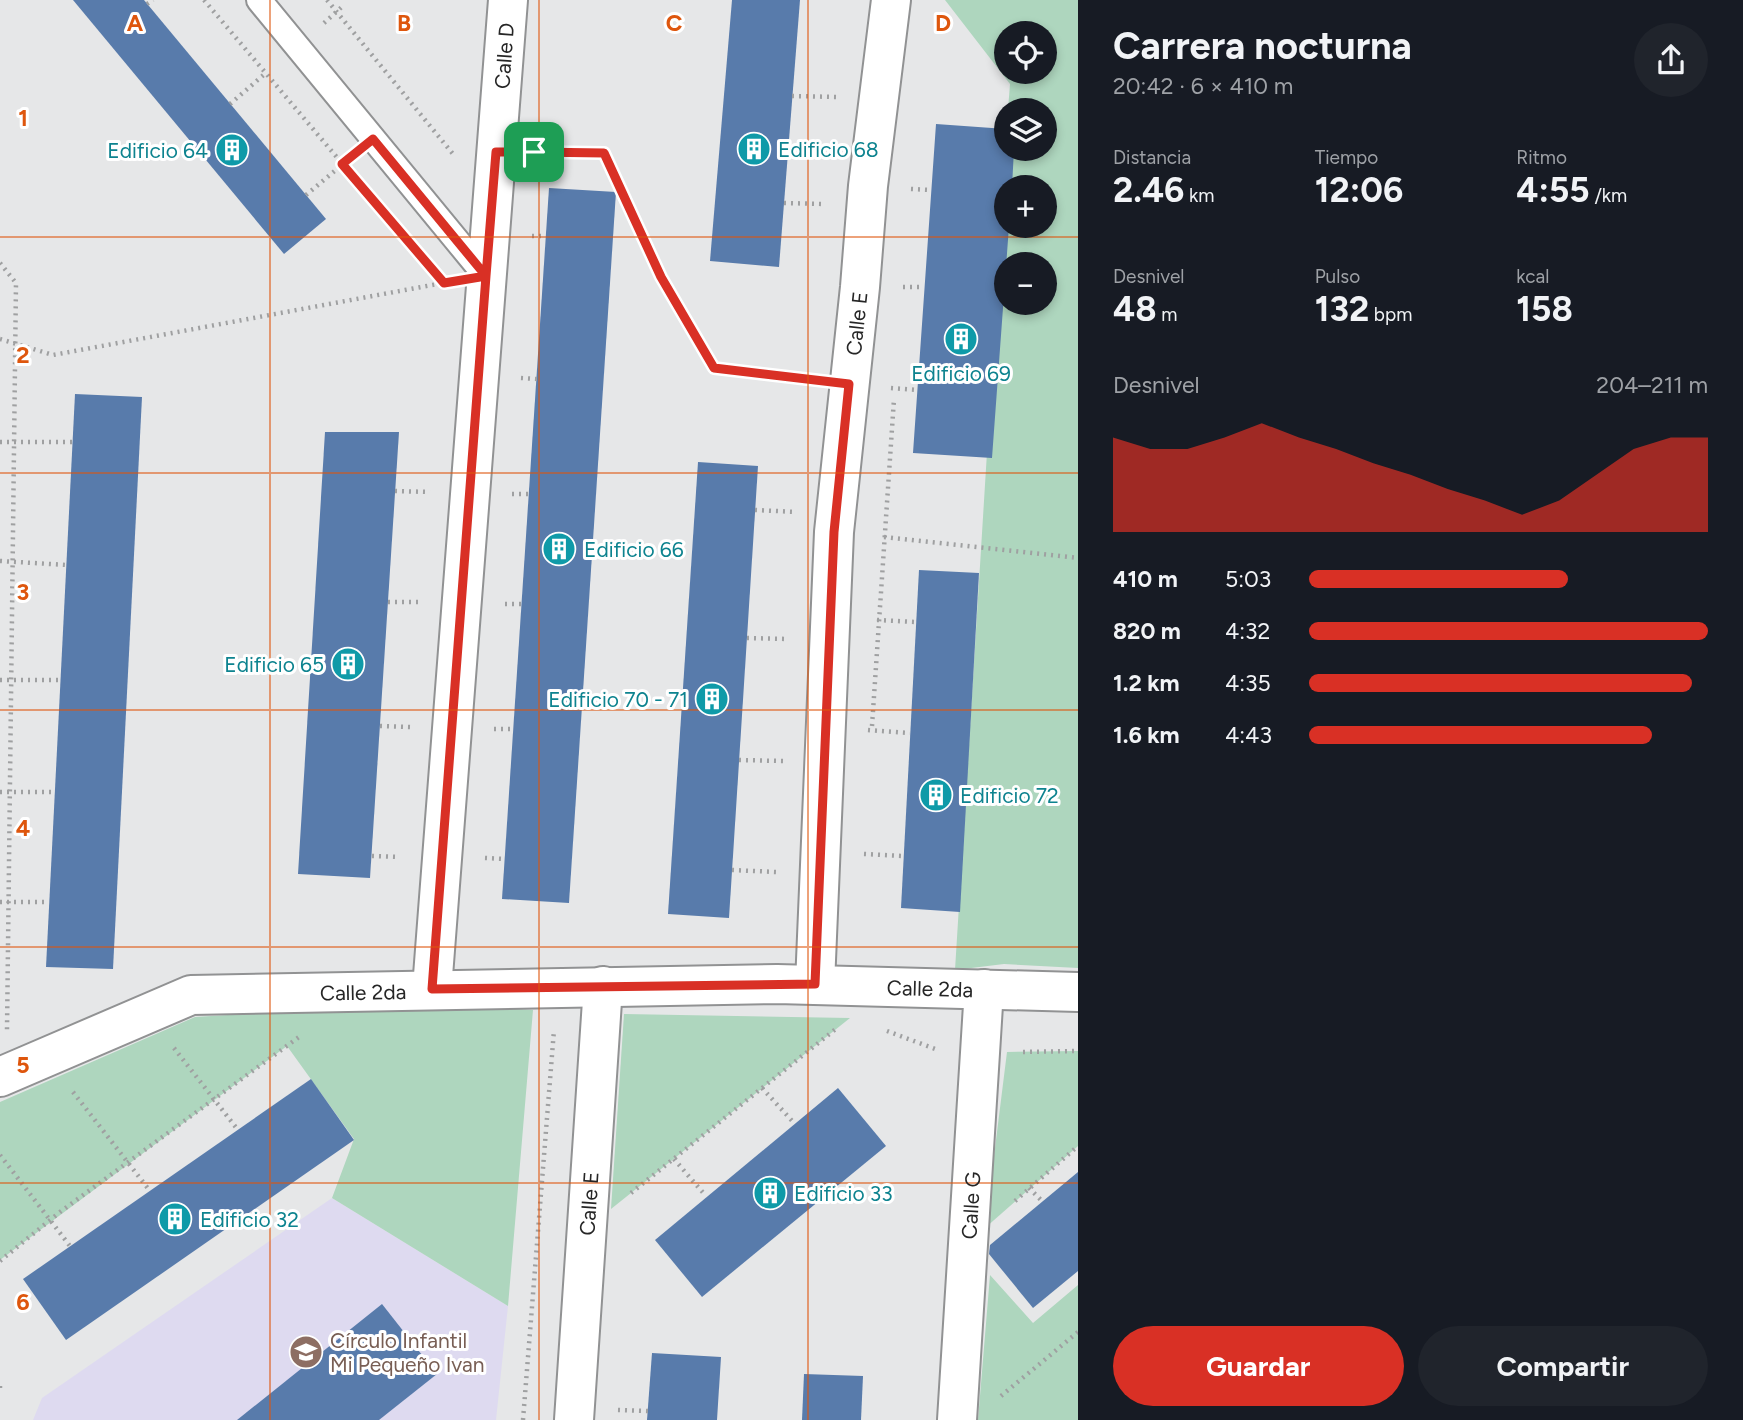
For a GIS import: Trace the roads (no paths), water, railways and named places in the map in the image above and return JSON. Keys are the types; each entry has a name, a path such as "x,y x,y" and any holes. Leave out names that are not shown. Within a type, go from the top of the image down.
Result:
{"street":[{"name":"Calle D","path":"432,989 508,0"},
{"name":"Calle E","path":"815,984 834,532 868,186 891,0"},
{"name":"Calle 2da","path":"0,1077 191,995 815,984 1078,992"},
{"name":"Calle E","path":"574,1420 603,986"},
{"name":"Calle G","path":"974,1412 984,989"}],"lane":[{"path":"259,0 486,276"}],"place":[{"name":"Edificio 68","path":"754,149"},
{"name":"Edificio 64","path":"232,150"},
{"name":"Edificio 69","path":"961,339"},
{"name":"Edificio 66","path":"559,549"},
{"name":"Edificio 65","path":"348,664"},
{"name":"Edificio 70 - 71","path":"712,699"},
{"name":"Edificio 72","path":"936,795"},
{"name":"Edificio 33","path":"770,1193"},
{"name":"Edificio 32","path":"175,1219"},
{"name":"Círculo Infantil Mi Pequeño Ivan","path":"306,1352"}]}
